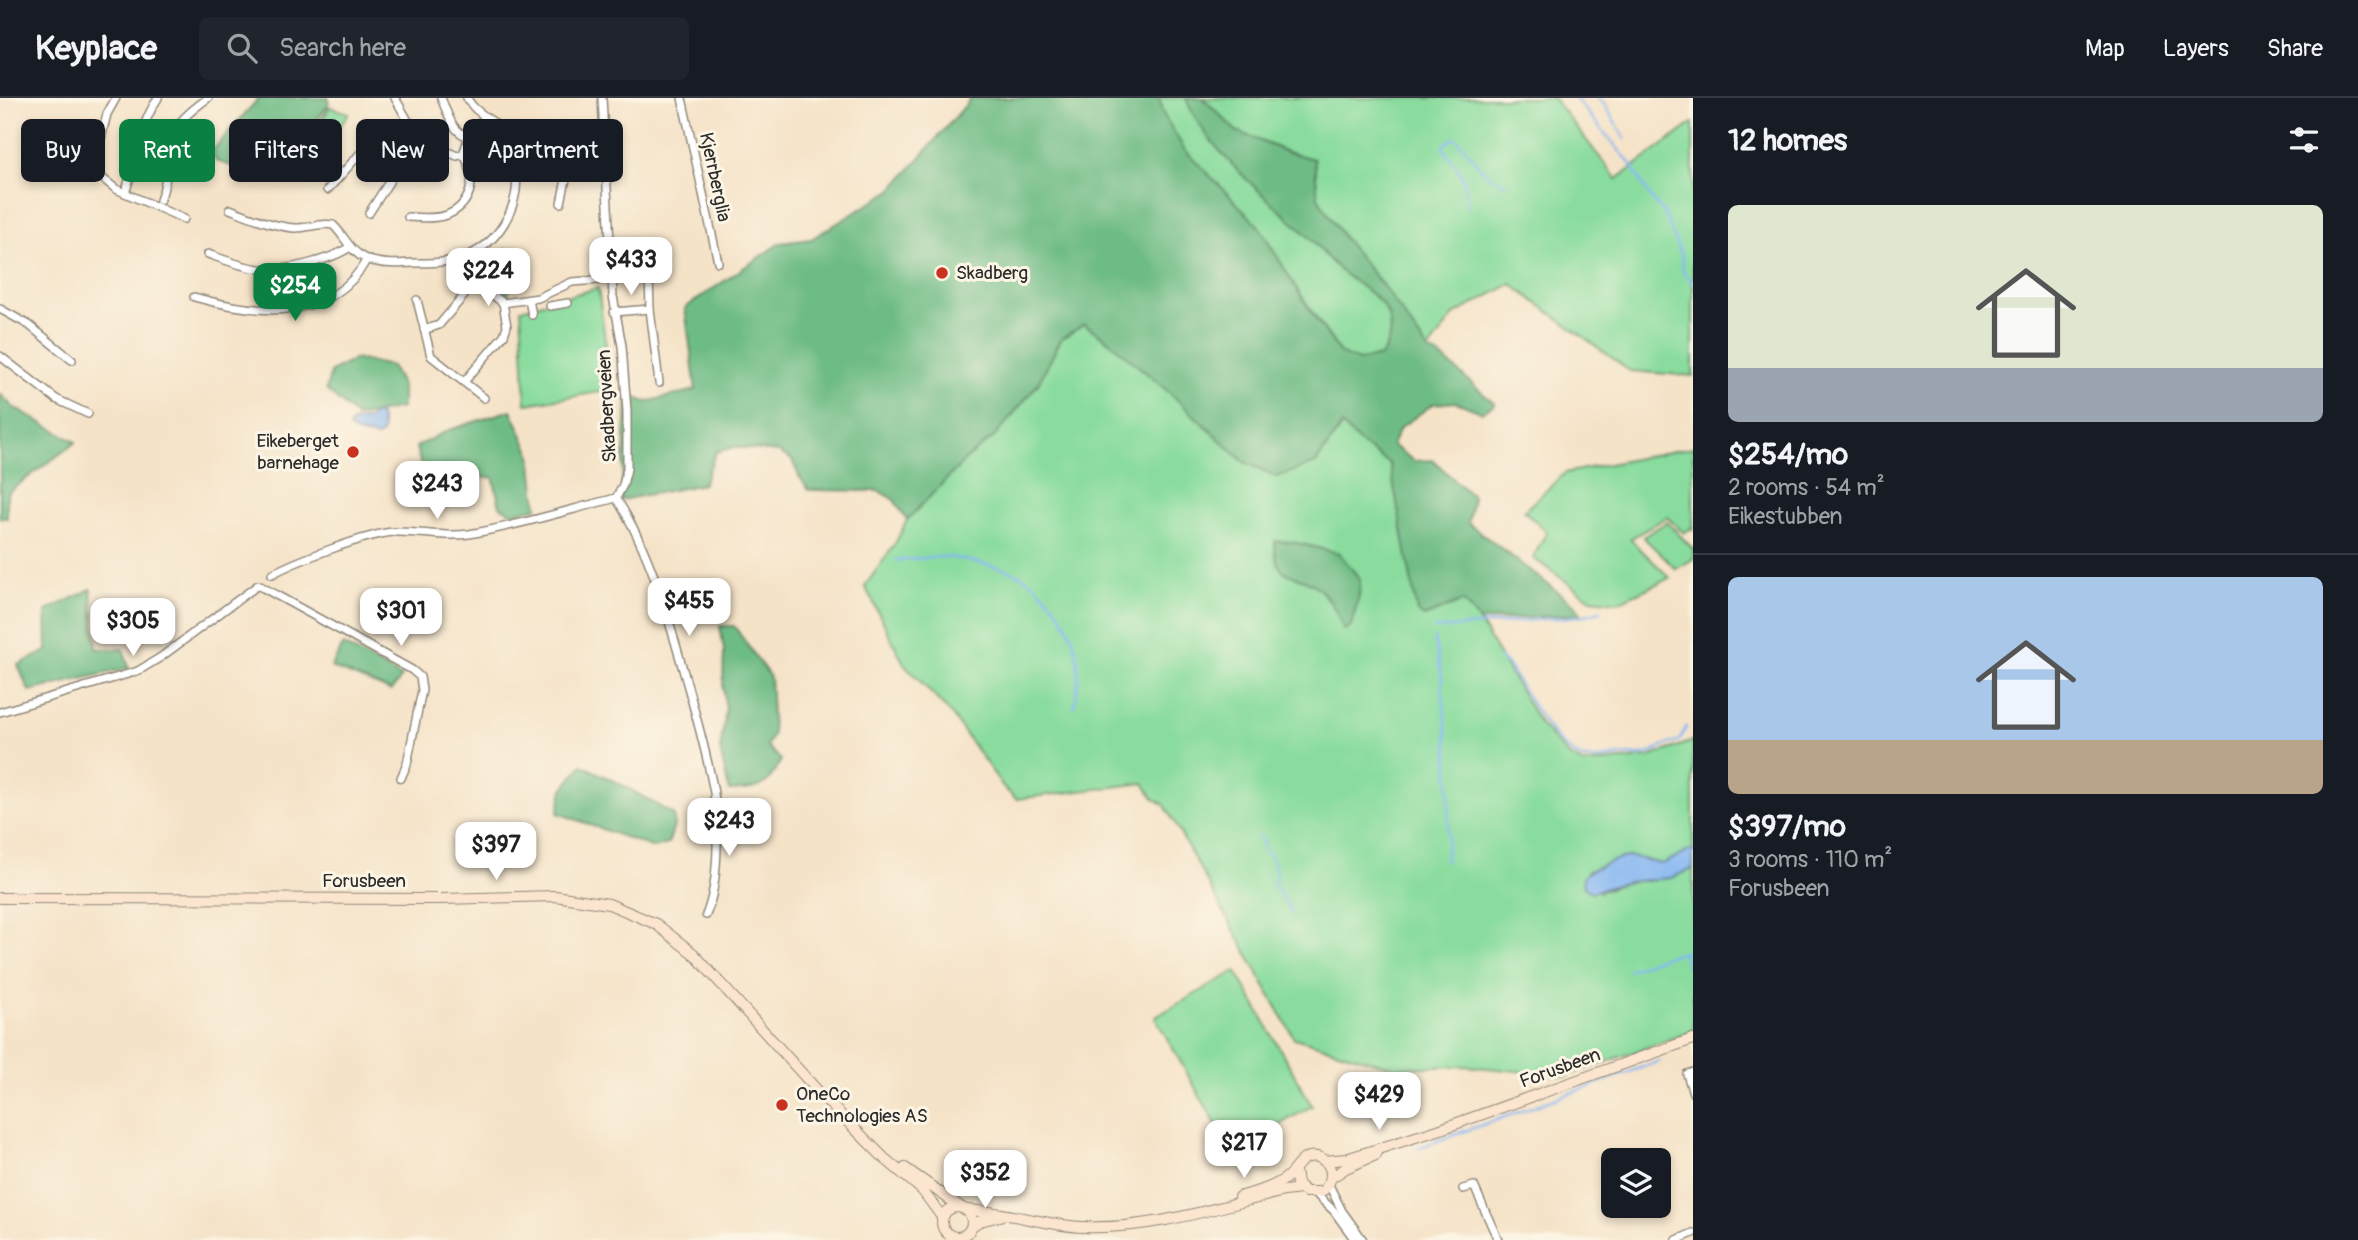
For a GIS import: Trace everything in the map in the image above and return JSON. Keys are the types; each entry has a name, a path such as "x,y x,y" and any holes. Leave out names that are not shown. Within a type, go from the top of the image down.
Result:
{"main road":[{"name":"Forusbeen","path":"0,898 555,896 609,904 656,924 694,954 826,1100 929,1197 942,1217"},
{"name":"Forusbeen","path":"1324,1161 1346,1159 1438,1130 1693,1039"},
{"name":"Forusbeen","path":"1330,1181 1353,1165 1438,1130"},
{"name":"Forusbeen","path":"880,1151 964,1209 1059,1225 1102,1227 1151,1223 1301,1189"},
{"path":"1313,1157 1324,1161 1331,1171 1330,1181 1316,1194 1301,1189 1297,1184 1295,1171 1305,1159 1313,1157"},
{"name":"Forusbeen","path":"1205,1211 1276,1184 1295,1171"},
{"path":"953,1207 964,1209 970,1214 970,1233 954,1238 943,1228 942,1217 953,1207"},
{"name":"Forusbeen","path":"970,1233 985,1219 1006,1215"}],"street":[{"path":"105,123 116,98"},
{"path":"145,119 158,98"},
{"path":"184,119 208,98"},
{"path":"395,98 407,119"},
{"path":"441,98 454,129 463,134"},
{"path":"230,209 296,229 333,225 350,247 367,259 394,264 445,262 468,255 480,249 497,233 513,205 516,194 516,168 504,132 467,98"},
{"name":"Kjerrberglia","path":"682,98 718,262"},
{"name":"Skadbergveien","path":"602,99 603,119"},
{"path":"449,154 463,154"},
{"path":"327,190 356,160"},
{"path":"105,182 184,219"},
{"path":"125,193 129,182"},
{"path":"160,200 165,182"},
{"path":"369,214 389,182"},
{"path":"408,217 444,216 466,200 472,182"},
{"path":"561,203 565,182"},
{"name":"Skadbergveien","path":"607,182 614,312 622,346 627,411 627,469 616,498"},
{"path":"208,254 268,270 320,260 350,247"},
{"path":"194,297 229,307 285,311 299,308 341,290 353,281 367,259"},
{"path":"649,275 650,309 659,383"},
{"path":"424,330 439,325 475,283 503,303 529,300 572,282 612,279"},
{"path":"417,300 431,356 484,398"},
{"path":"529,300 532,315"},
{"path":"464,382 503,335 507,326 503,303"},
{"path":"550,306 568,303"},
{"path":"0,309 29,324 72,360"},
{"path":"614,312 650,309"},
{"path":"0,356 56,399 88,414"},
{"path":"272,575 338,548 392,532 438,536 471,534 616,498 648,563 661,597 708,767 714,795 716,844 712,899 706,915"},
{"path":"0,712 138,671 258,585 412,670 420,677 422,690 407,764 401,778"},
{"path":"1693,1072 1687,1074 1693,1093"},
{"path":"1330,1181 1335,1199 1363,1240"},
{"path":"1463,1189 1474,1186 1498,1240"},
{"path":"1316,1194 1334,1211 1355,1240"},
{"path":"1677,1240 1693,1233"}],"green space":[{"path":"259,98 329,98 328,106 317,119 240,119"},
{"path":"969,98 1159,98 1165,117 1184,149 1258,225 1311,312 1341,354 1359,361 1381,356 1390,331 1385,308 1374,296 1337,268 1305,233 1238,171 1207,135 1186,98 1203,98 1236,131 1287,152 1314,159 1318,198 1344,238 1387,291 1428,350 1444,359 1495,404 1481,412 1456,402 1433,404 1400,428 1392,445 1414,461 1433,460 1473,497 1468,523 1576,606 1581,614 1479,621 1463,601 1424,617 1417,612 1390,464 1359,442 1342,425 1316,463 1277,477 1244,462 1171,394 1104,337 1084,324 1061,339 1038,384 995,436 967,458 907,520 894,500 879,491 809,490 792,460 778,452 734,447 716,452 703,484 621,500 628,395 646,402 696,390 685,308 780,243 811,239 892,190"},
{"path":"1159,98 1186,98 1207,135 1238,171 1309,237 1344,274 1379,301 1388,315 1390,326 1388,342 1381,356 1359,361 1341,354 1285,271 1220,187 1184,149 1165,117"},
{"path":"1203,98 1553,98 1617,179 1693,123 1693,376 1630,371 1511,284 1455,314 1428,350 1387,291 1344,238 1318,198 1314,160 1236,131"},
{"path":"330,107 349,113 342,123 342,119 322,119"},
{"path":"229,132 229,165 216,161 215,148"},
{"path":"505,249 512,250 514,254 510,274 506,277 509,297 505,298 484,284 480,269 490,260 498,263 502,261 500,255"},
{"path":"598,288 612,390 526,404 521,309"},
{"path":"1084,324 1147,372 1244,462 1316,463 1342,425 1359,442 1390,464 1418,612 1424,617 1463,601 1479,621 1540,724 1568,755 1584,764 1649,757 1693,741 1693,849 1662,864 1627,857 1588,871 1599,892 1627,882 1670,878 1693,868 1693,1031 1567,1076 1466,1066 1395,1068 1294,1038 1164,804 1153,798 1144,783 1016,799 1004,788 951,714 904,664 865,586 895,544 907,520 967,458 995,436 1038,384 1061,339","holes":["1318,587 1359,596 1344,629 1336,609"]},
{"path":"355,359 391,366 402,386 402,408 357,417 326,390 331,372"},
{"path":"0,394 13,407 76,442 7,493 7,518 0,518"},
{"path":"511,410 531,454 537,508 512,513 500,506 493,477 469,479 429,494 416,447 446,431"},
{"path":"1693,447 1693,530 1691,528 1684,533 1667,517 1630,539 1670,578 1618,602 1591,599 1533,558 1547,532 1524,511 1565,473"},
{"path":"1667,522 1693,549 1693,559 1676,569 1643,537"},
{"path":"1275,541 1293,542 1339,553 1360,579 1359,596 1351,626 1344,630 1323,592 1283,570 1278,564"},
{"path":"91,589 97,649 123,649 129,668 29,691 18,665 47,651 46,611"},
{"path":"720,626 734,626 770,677 773,734 767,746 781,760 771,777 756,788 729,791 720,750 726,710 723,688 724,650"},
{"path":"343,645 402,677 391,691 331,667"},
{"path":"582,765 674,815 674,826 668,844 654,848 558,813 563,789"},
{"path":"1236,971 1312,1106 1232,1152 1155,1017"}],"water":[{"path":"375,414 380,416 383,429 382,434 377,437 357,433 349,427 352,422 369,419"},
{"path":"1693,849 1693,868 1671,878 1627,882 1592,892 1585,888 1583,883 1583,878 1590,871 1618,859 1636,857 1662,864"}],"waterway":[{"path":"1575,98 1629,162 1655,204 1663,211 1682,257 1683,272 1693,283"},
{"path":"1598,98 1625,139"},
{"path":"1468,208 1462,175 1443,148 1444,144 1454,138 1458,140 1484,172 1506,185"},
{"path":"896,560 953,558 1003,569 1033,583 1057,609 1076,648 1078,676 1074,707"},
{"path":"1434,629 1581,616 1601,611"},
{"path":"1434,638 1443,681 1447,731 1449,816 1446,861"},
{"path":"1499,657 1509,667 1553,734 1575,755 1598,760 1642,755 1677,741 1686,727"},
{"path":"1259,834 1266,853 1271,855 1276,873 1275,887 1290,908 1291,914"},
{"path":"1628,970 1693,950"},
{"path":"1683,954 1693,980"},
{"path":"1418,1148 1660,1061"}],"place":[{"name":"Skadberg","path":"942,273"},
{"name":"Eikeberget barnehage","path":"353,452"},
{"name":"OneCo Technologies AS","path":"782,1105"}]}
